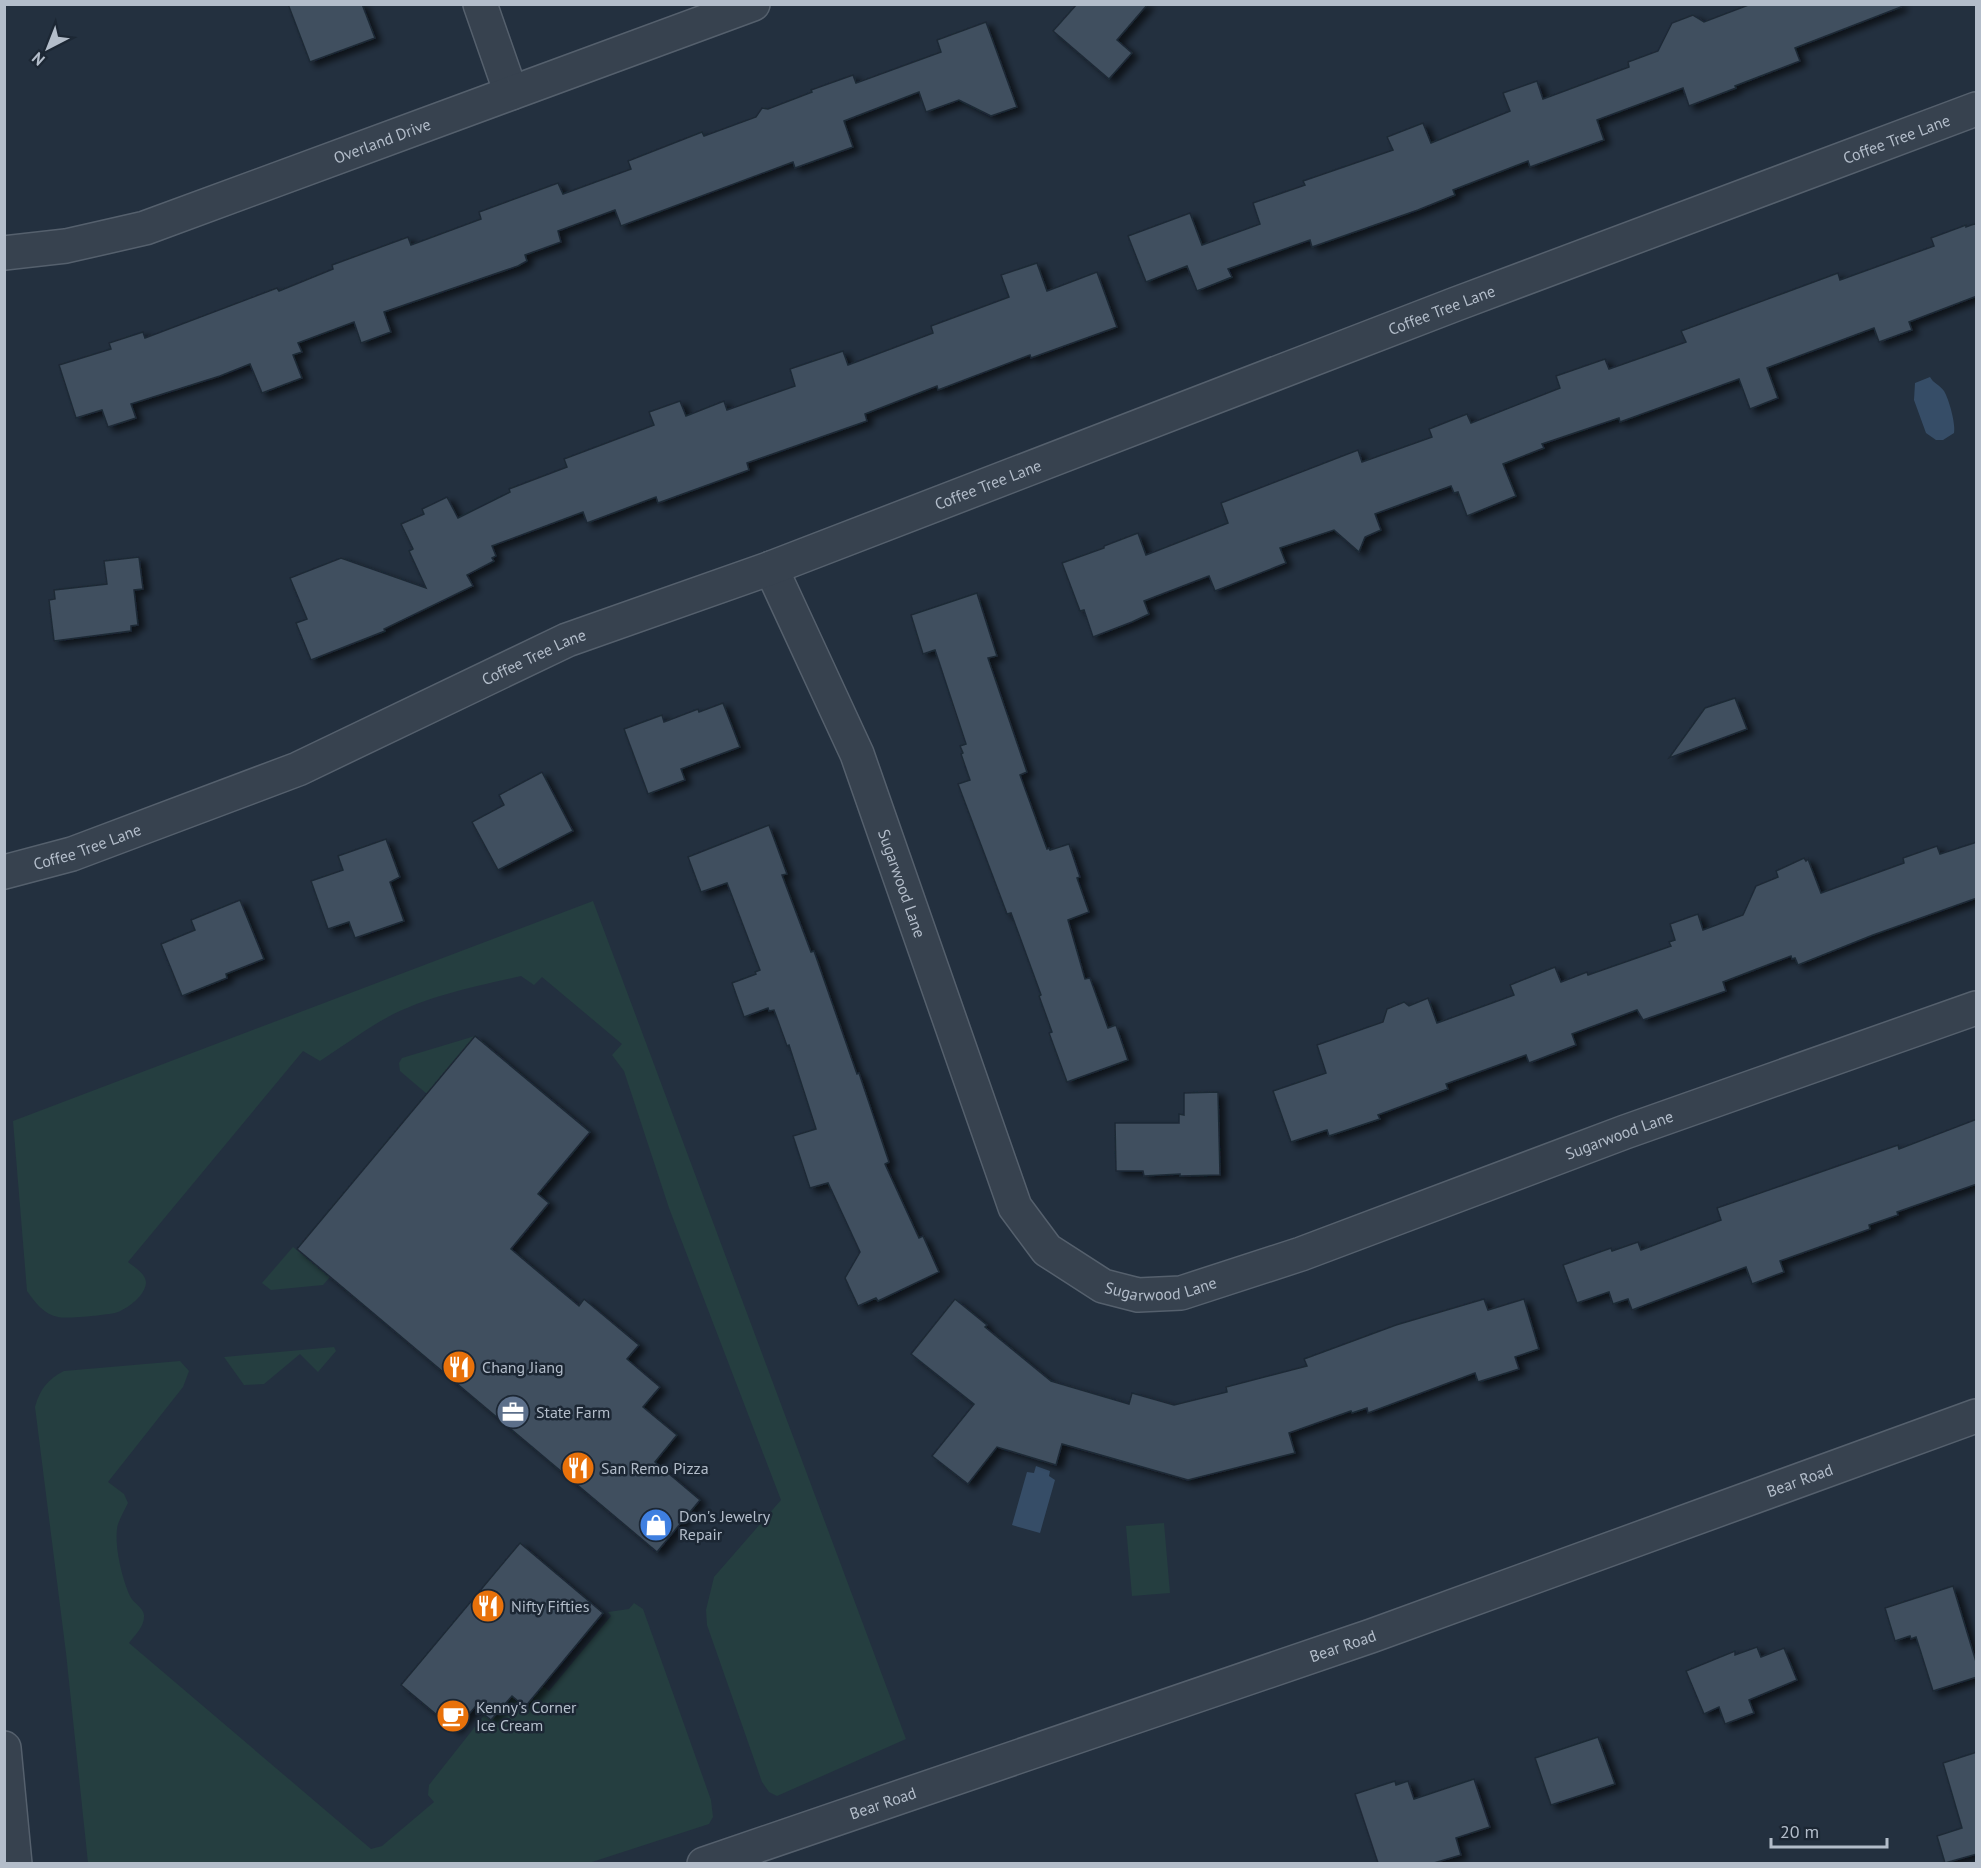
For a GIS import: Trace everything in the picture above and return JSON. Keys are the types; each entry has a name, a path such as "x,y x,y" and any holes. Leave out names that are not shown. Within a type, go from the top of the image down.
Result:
{"street":[{"path":"480,4 511,93"},
{"name":"Overland Drive","path":"4,253 66,246 145,228 753,4"},
{"name":"Coffee Tree Lane","path":"4,872 72,854 297,769 567,640 771,568 1456,304 1977,110"},
{"name":"Sugarwood Lane","path":"771,568 857,754 1015,1207 1047,1250 1104,1286 1138,1296 1192,1290 1301,1254 1625,1132 1977,1008"},
{"name":"Bear Road","path":"704,1863 1371,1636 1977,1416"},
{"path":"4,1748 15,1863"}],"green space":[{"path":"593,901 906,1739 777,1796 769,1792 762,1782 707,1625 706,1610 714,1577 781,1500 669,1208 624,1071 612,1055 622,1044 542,977 534,985 521,976 430,999 379,1022 320,1061 303,1051 128,1262 141,1273 146,1282 140,1296 127,1307 118,1312 106,1314 58,1317 44,1310 27,1291 13,1121"},
{"path":"475,1036 427,1094 400,1071 399,1063 402,1058"},
{"path":"293,1247 330,1277 323,1285 271,1290 262,1283"},
{"path":"334,1347 336,1351 318,1372 300,1354 264,1384 244,1385 224,1357"},
{"path":"180,1361 189,1371 183,1387 108,1482 124,1494 128,1503 118,1524 117,1550 127,1589 144,1615 141,1627 129,1643 371,1849 382,1846 434,1802 428,1795 429,1785 485,1714 512,1696 525,1707 543,1686 549,1691 611,1616 608,1612 629,1609 634,1603 643,1609 711,1800 713,1817 709,1824 589,1863 88,1863 66,1653 35,1407 45,1385 64,1371"},
{"path":"1164,1523 1170,1593 1132,1596 1126,1526"}],"water":[{"path":"1930,377 1944,391 1953,418 1954,433 1943,440 1936,440 1926,433 1914,400 1915,383"},
{"path":"1036,1466 1050,1471 1049,1476 1055,1480 1040,1533 1012,1525 1027,1472 1034,1473"}],"building":[{"path":"288,4 362,4 375,38 310,62"},
{"path":"1077,4 1148,4 1117,40 1132,53 1109,79 1053,31"},
{"path":"1751,4 1901,4 1901,7 1795,48 1800,61 1735,86 1736,88 1689,106 1683,88 1597,120 1604,140 1530,167 1528,161 1453,190 1455,195 1418,210 1312,247 1310,240 1228,269 1232,277 1197,291 1187,266 1146,282 1128,236 1190,213 1202,245 1260,224 1253,203 1305,185 1303,181 1393,150 1387,137 1423,123 1431,143 1510,111 1503,93 1537,81 1543,99 1629,67 1628,62 1658,51 1672,23 1693,15 1704,22"},
{"path":"986,22 1017,107 991,116 959,100 926,112 919,92 844,121 853,147 795,168 793,162 621,226 615,210 558,231 561,242 525,255 527,261 518,266 384,312 391,332 361,343 354,322 298,343 302,352 293,355 302,378 262,393 250,364 220,376 131,404 136,418 108,427 102,410 76,418 59,365 111,349 109,343 143,332 145,338 277,288 279,291 333,269 332,265 408,237 411,245 481,219 479,212 558,183 563,194 631,169 628,161 702,132 704,136 756,117 762,108 768,109 853,75 856,83 941,52 937,40"},
{"path":"1977,223 1977,296 1909,322 1912,330 1879,342 1874,328 1767,368 1778,398 1750,409 1739,379 1620,422 1619,418 1542,444 1544,448 1503,464 1516,496 1467,516 1458,492 1454,493 1451,486 1375,514 1381,530 1365,537 1359,552 1334,530 1280,548 1286,563 1215,591 1209,576 1144,601 1149,614 1093,637 1084,610 1080,611 1062,563 1138,533 1146,555 1228,523 1221,503 1358,450 1362,462 1432,437 1429,429 1467,414 1471,423 1560,388 1556,376 1605,359 1609,369 1686,342 1681,331 1838,273 1840,280 1934,246 1931,238"},
{"path":"1037,263 1047,291 1097,272 1117,327 1031,358 1030,355 938,390 937,386 865,414 867,421 747,463 749,470 658,503 656,497 587,523 583,512 492,546 496,556 492,558 494,561 467,575 473,586 384,629 385,631 311,660 296,623 307,619 290,578 341,558 426,588 409,551 413,549 401,524 424,514 422,509 447,497 458,518 510,492 509,489 567,467 564,459 654,425 649,412 680,401 686,416 724,401 727,410 795,386 790,369 843,351 848,365 933,333 931,326 1009,297 1001,275"},
{"path":"139,557 143,589 134,590 138,625 131,626 131,631 54,641 49,600 55,599 54,590 107,584 104,561"},
{"path":"977,593 997,656 988,658 1027,772 1020,775 1047,849 1069,844 1080,877 1077,878 1089,912 1068,920 1085,979 1090,978 1108,1028 1116,1025 1128,1060 1067,1082 1049,1033 1052,1032 1039,996 1041,995 1011,913 1007,914 958,784 970,780 960,746 966,744 935,650 923,654 911,615"},
{"path":"1735,698 1747,729 1669,758 1705,708"},
{"path":"723,703 740,747 681,769 685,780 648,794 624,729 662,715 664,722 698,709 699,712"},
{"path":"542,772 573,831 498,870 472,822 504,805 499,795"},
{"path":"769,825 787,874 782,875 811,952 814,951 857,1074 859,1073 889,1162 885,1164 919,1238 923,1236 939,1272 878,1301 876,1298 858,1306 845,1278 860,1252 828,1183 810,1188 793,1136 816,1129 789,1045 787,1046 774,1010 769,1011 768,1008 744,1017 732,983 756,974 755,972 760,970 727,883 701,892 688,857"},
{"path":"386,839 400,877 390,882 404,921 355,938 349,922 328,929 311,881 343,870 338,856"},
{"path":"1977,842 1977,898 1873,935 1798,965 1795,958 1792,959 1791,956 1723,982 1726,991 1643,1020 1637,1010 1572,1034 1576,1045 1529,1063 1526,1055 1446,1084 1448,1089 1378,1115 1380,1119 1329,1136 1327,1130 1291,1142 1273,1091 1326,1073 1317,1045 1383,1022 1387,1009 1404,1002 1409,1006 1428,998 1437,1023 1514,995 1510,985 1555,967 1561,982 1671,946 1669,942 1675,940 1670,924 1698,914 1703,930 1743,915 1756,886 1778,877 1776,871 1804,858 1806,861 1808,859 1821,893 1904,863 1903,858 1937,846 1940,854"},
{"path":"240,900 264,959 226,974 227,978 182,996 161,944 195,930 191,920"},
{"path":"475,1036 590,1132 538,1194 549,1203 511,1249 579,1306 584,1299 639,1345 627,1359 660,1387 643,1407 677,1435 655,1462 700,1500 657,1552 297,1249"},
{"path":"1218,1092 1220,1175 1144,1176 1143,1171 1116,1171 1115,1123 1179,1123 1179,1114 1184,1115 1184,1093"},
{"path":"1977,1119 1977,1184 1897,1212 1898,1215 1869,1225 1870,1229 1780,1261 1784,1272 1752,1284 1746,1267 1632,1310 1628,1299 1613,1304 1609,1292 1577,1303 1563,1265 1611,1248 1612,1251 1638,1242 1641,1250 1721,1220 1717,1208 1898,1145 1899,1149"},
{"path":"955,1299 987,1325 985,1327 1051,1381 1129,1404 1132,1393 1174,1405 1227,1392 1226,1387 1307,1366 1304,1359 1396,1325 1484,1299 1488,1310 1524,1299 1539,1349 1515,1357 1519,1369 1478,1382 1475,1373 1368,1413 1367,1408 1352,1413 1351,1411 1289,1433 1295,1453 1188,1480 1062,1444 1056,1465 997,1447 968,1484 932,1456 974,1404 911,1354"},
{"path":"520,1543 603,1613 525,1707 512,1696 491,1720 475,1707 455,1730 401,1685"},
{"path":"1953,1586 1977,1665 1977,1677 1933,1691 1916,1637 1911,1639 1910,1636 1895,1641 1885,1608"},
{"path":"1757,1647 1761,1657 1784,1648 1797,1680 1749,1700 1754,1713 1725,1724 1719,1707 1704,1714 1686,1671 1735,1651 1735,1655"},
{"path":"1598,1737 1615,1784 1551,1805 1535,1758"},
{"path":"1977,1752 1977,1854 1945,1863 1937,1836 1962,1828 1943,1763"},
{"path":"1474,1779 1490,1827 1456,1838 1461,1855 1434,1863 1378,1863 1355,1794 1395,1781 1396,1785 1408,1781 1414,1799"}],"place":[{"name":"Chang Jiang","path":"459,1367"},
{"name":"State Farm","path":"513,1412"},
{"name":"San Remo Pizza","path":"578,1468"},
{"name":"Don's Jewelry Repair","path":"656,1525"},
{"name":"Nifty Fifties","path":"488,1606"},
{"name":"Kenny's Corner Ice Cream","path":"453,1716"}]}
